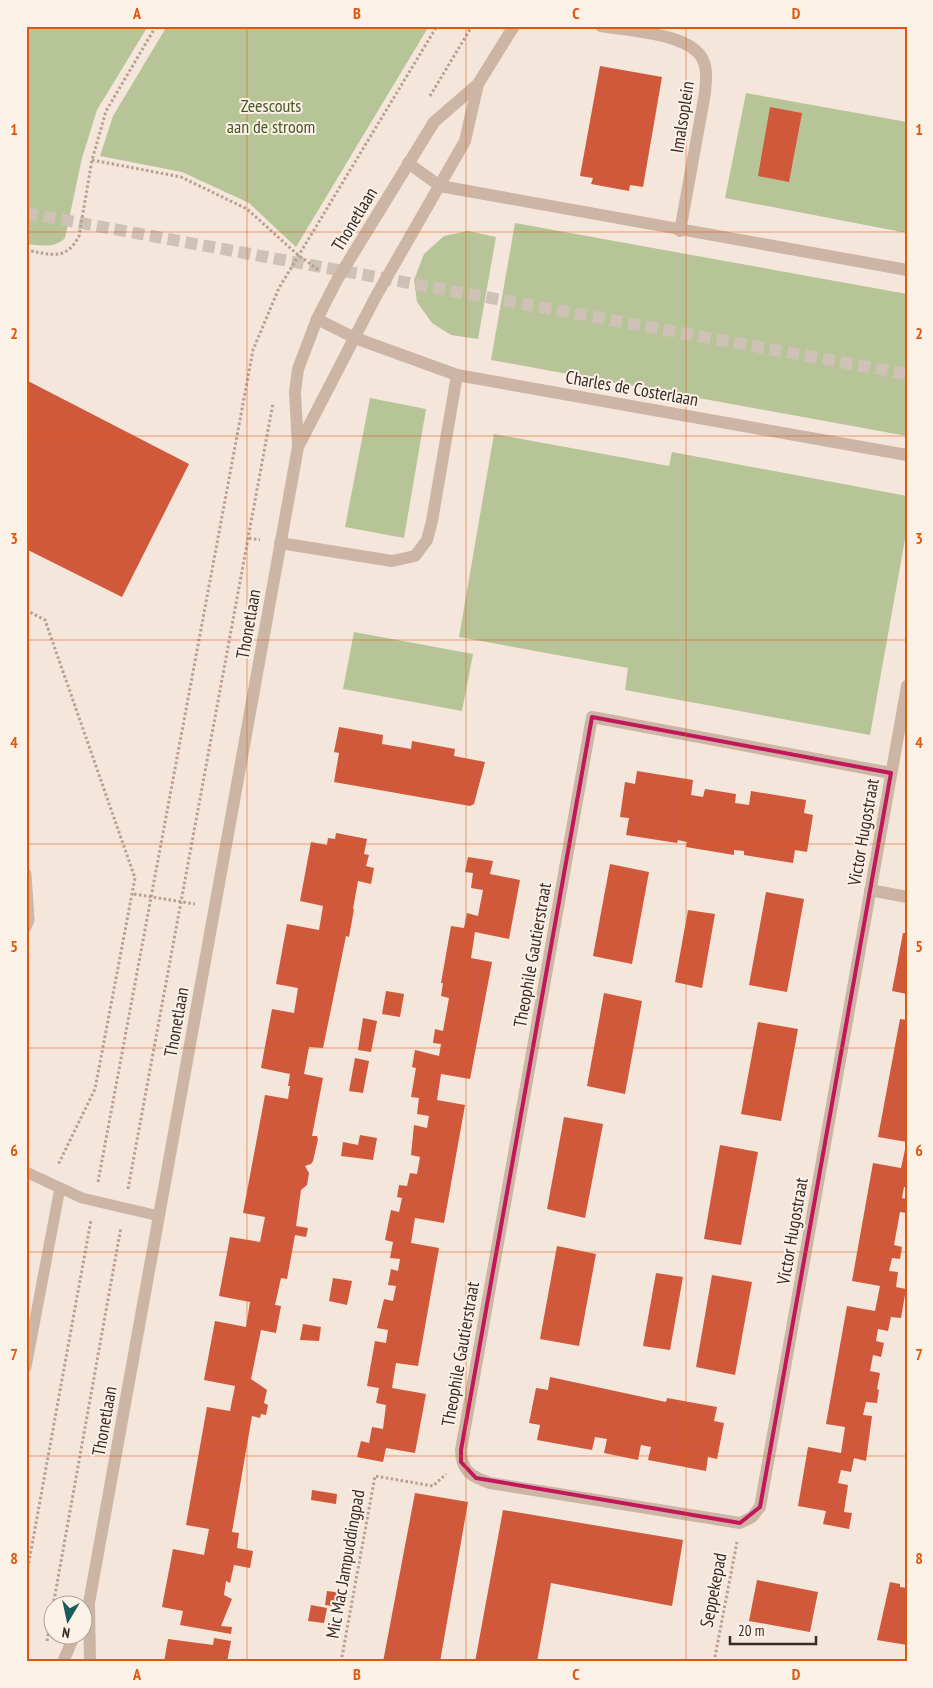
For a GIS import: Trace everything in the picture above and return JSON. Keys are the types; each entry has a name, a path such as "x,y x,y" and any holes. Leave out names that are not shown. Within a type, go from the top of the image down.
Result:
{"street":[{"name":"Thonetlaan","path":"90,1596 298,447 294,392 298,369 317,320 337,280 408,163 434,122 478,84 514,26"},
{"name":"Imalsoplein","path":"601,26 676,39 691,46 702,58 706,74 705,92 680,231"},
{"name":"Thonetlaan","path":"298,447 375,298 465,141 478,84"},
{"path":"408,163 440,186 680,231 907,270"},
{"path":"317,320 355,338"},
{"name":"Charles de Costerlaan","path":"355,338 457,375 907,455"},
{"path":"280,543 392,561 415,556 427,540 432,521 457,375"},
{"name":"Victor Hugostraat","path":"740,1523 752,1517 760,1507 907,686"},
{"name":"Theophile Gautierstraat","path":"460,1462 462,1440 592,717 892,773"},
{"path":"870,890 907,897"},
{"path":"460,1462 466,1472 490,1483 740,1523"},
{"path":"63,1662 70,1646"},
{"name":"Thonetlaan","path":"90,1646 90,1662"}],"lane":[{"path":"26,874 30,920 26,927"},
{"path":"26,1172 60,1188 95,1201 159,1216"},
{"path":"26,1367 60,1188"}],"path":[{"path":"26,250 56,255 66,252 74,245 79,236 92,160 106,111 156,26"},
{"path":"26,1578 253,350 279,288 437,26"},
{"path":"92,160 181,177 247,209 298,255 337,280"},
{"path":"26,610 45,620 135,878 134,894 95,1089 49,1182"},
{"path":"134,894 215,908"},
{"name":"Mic Mac Jampuddingpad","path":"341,1662 375,1476 433,1486 460,1462"},
{"name":"Seppekepad","path":"714,1662 740,1523"}],"highlighted area":[{"path":"592,717 891,773 760,1507 740,1523 476,1478 461,1462 461,1450"}],"green space":[{"path":"26,26 148,26 97,110 82,158 65,238 52,245 26,244"},
{"name":"Zeescouts aan de stroom","path":"167,26 429,26 296,247 249,203 182,172 100,156 113,116"},
{"path":"746,93 907,122 907,233 725,198"},
{"path":"515,223 907,294 907,436 491,360"},
{"path":"468,231 496,237 478,339 451,335 432,323 417,302 414,280 424,254 444,236"},
{"path":"370,398 426,409 404,538 345,527"},
{"path":"494,434 669,466 672,452 907,496 907,528 870,735 625,690 628,668 459,637"},
{"path":"354,632 473,654 462,711 343,689"}],"building":[{"path":"600,66 662,77 643,187 630,185 629,191 591,184 593,178 580,176"},
{"path":"770,107 802,113 789,182 758,176"},
{"path":"26,380 189,464 122,597 26,549"},
{"path":"339,727 383,735 382,744 411,749 412,741 455,749 454,756 485,762 474,804 470,806 334,782 339,753 334,752"},
{"path":"637,771 693,780 691,795 703,797 705,789 736,794 735,803 749,805 751,791 806,800 804,813 813,815 807,852 795,850 793,863 744,855 744,851 734,850 734,855 686,847 687,842 678,840 677,843 626,835 629,818 620,817 625,782 635,784"},
{"path":"336,833 367,839 364,854 369,855 366,866 374,868 371,884 358,881 349,937 346,936 323,1048 309,1047 304,1074 323,1078 312,1136 317,1136 318,1139 313,1161 305,1166 309,1173 307,1185 301,1190 296,1226 308,1228 306,1237 295,1235 287,1279 281,1278 275,1305 281,1306 276,1333 261,1330 251,1379 267,1390 264,1403 268,1405 266,1415 261,1414 260,1418 252,1416 232,1532 239,1533 237,1548 253,1551 250,1568 234,1565 230,1583 226,1581 224,1595 232,1599 221,1626 232,1627 231,1634 180,1625 183,1611 162,1607 173,1549 204,1555 209,1529 186,1525 207,1407 230,1411 235,1386 204,1380 215,1321 246,1327 250,1302 219,1296 230,1237 260,1242 265,1217 243,1213 265,1095 288,1099 290,1086 288,1086 290,1074 261,1068 272,1009 294,1013 298,988 276,984 287,924 319,930 323,906 300,901 311,842 327,845 328,838 335,839"},
{"path":"468,857 493,861 490,874 520,880 509,939 475,932 471,958 492,962 470,1079 441,1074 437,1100 465,1105 444,1223 415,1218 411,1243 439,1248 418,1366 396,1363 392,1388 426,1394 415,1453 386,1448 383,1462 357,1457 361,1441 369,1443 372,1427 383,1429 386,1405 376,1403 379,1388 367,1386 375,1341 386,1343 388,1330 377,1328 384,1299 393,1301 396,1286 388,1285 391,1269 398,1271 400,1259 390,1258 393,1242 385,1240 391,1210 399,1212 402,1198 397,1197 399,1185 407,1186 410,1173 417,1174 420,1157 411,1155 414,1125 427,1128 429,1116 417,1114 419,1098 411,1097 416,1068 412,1067 415,1050 439,1056 441,1044 433,1043 435,1029 443,1031 449,998 441,996 443,983 441,983 451,926 464,928 467,913 478,916 483,890 471,888 473,873 465,872"},
{"path":"610,864 649,872 632,964 593,956"},
{"path":"766,892 804,899 787,992 749,985"},
{"path":"688,910 715,914 702,988 675,982"},
{"path":"903,933 907,933 907,994 892,991"},
{"path":"386,991 404,994 400,1017 382,1014"},
{"path":"604,993 642,1001 625,1094 587,1086"},
{"path":"363,1018 377,1021 371,1052 358,1050"},
{"path":"900,1019 907,1020 907,1142 878,1137"},
{"path":"758,1022 798,1029 781,1121 741,1114"},
{"path":"355,1058 369,1061 363,1093 349,1091"},
{"path":"564,1117 603,1124 585,1218 547,1209"},
{"path":"360,1135 377,1138 373,1160 341,1156 343,1142 358,1145"},
{"path":"720,1145 758,1152 741,1245 704,1239"},
{"path":"906,1145 907,1187 904,1187 902,1198 907,1199 907,1213 900,1212 894,1245 902,1247 900,1259 892,1258 889,1271 898,1272 896,1287 906,1289 901,1318 891,1317 888,1331 878,1329 876,1341 884,1343 881,1357 873,1355 870,1371 880,1373 877,1403 866,1402 863,1415 872,1416 866,1461 854,1458 851,1472 841,1470 838,1483 848,1485 844,1512 852,1513 849,1529 823,1524 826,1511 798,1506 808,1447 841,1453 845,1427 826,1424 847,1306 875,1311 880,1286 852,1281 873,1163 901,1168"},
{"path":"557,1246 596,1254 579,1346 540,1339"},
{"path":"656,1273 683,1277 670,1350 643,1346"},
{"path":"712,1275 752,1282 735,1375 696,1367"},
{"path":"333,1278 352,1281 347,1305 329,1301"},
{"path":"303,1324 321,1327 319,1341 300,1340"},
{"path":"550,1377 666,1402 667,1398 717,1407 714,1421 724,1423 717,1459 708,1457 706,1471 648,1460 651,1447 641,1445 638,1460 604,1453 607,1439 595,1437 592,1450 537,1440 540,1425 529,1423 536,1388 548,1390"},
{"path":"312,1490 337,1494 336,1504 311,1500"},
{"path":"415,1493 468,1502 440,1662 383,1662"},
{"path":"503,1510 683,1540 672,1606 551,1583 537,1662 475,1662"},
{"path":"757,1580 818,1592 810,1632 749,1621"},
{"path":"890,1582 907,1588 907,1645 877,1640"},
{"path":"327,1591 342,1593 340,1607 325,1605"},
{"path":"311,1605 327,1608 324,1623 308,1621"},
{"path":"214,1638 231,1641 227,1662 164,1662 168,1639 213,1645"}],"tunnel":[{"path":"26,213 907,374"}]}
